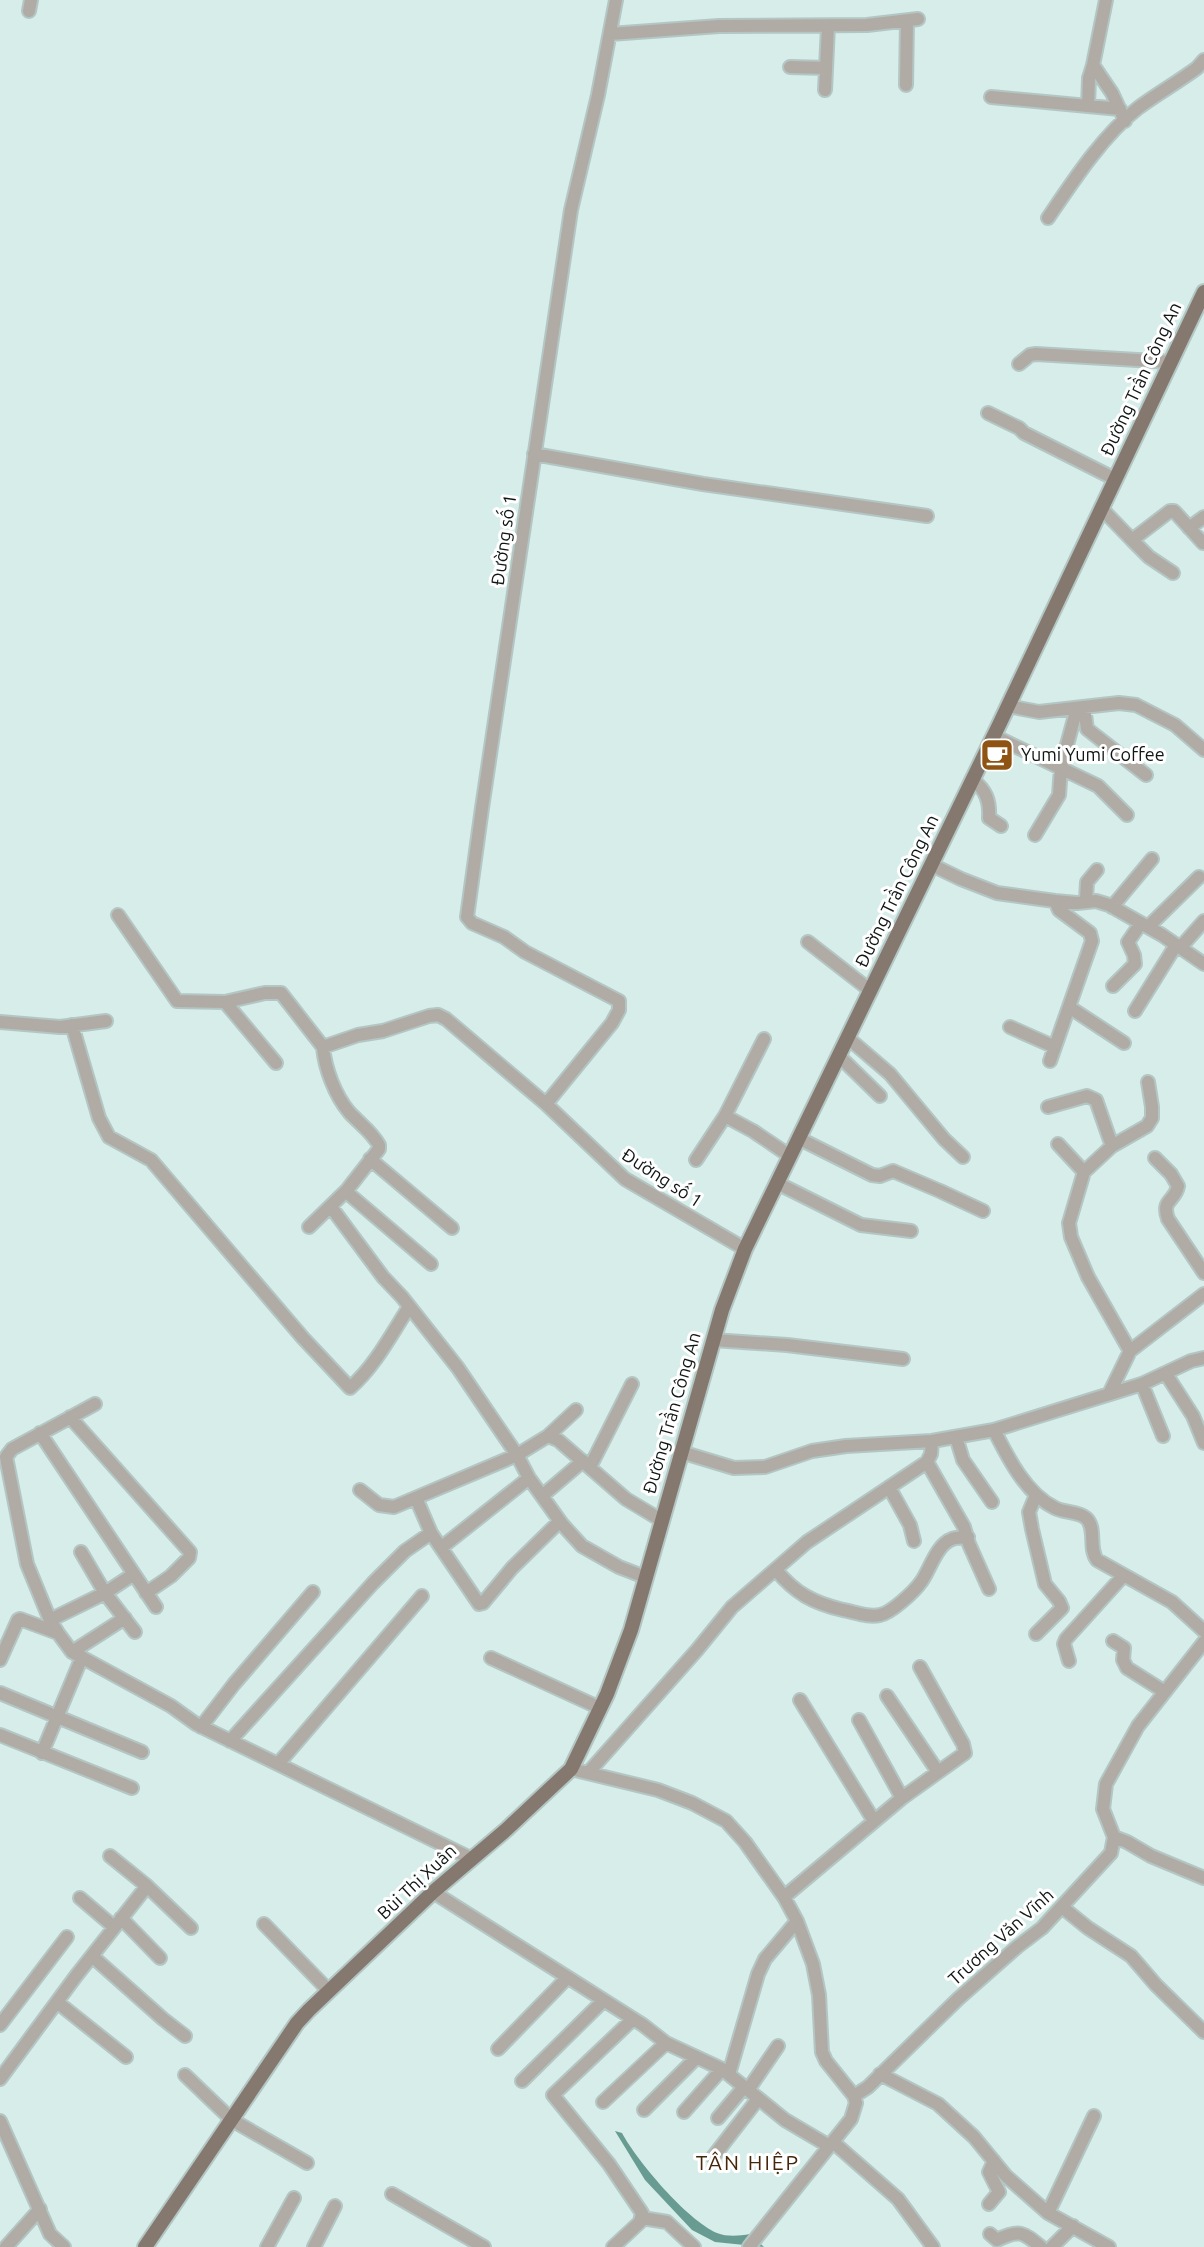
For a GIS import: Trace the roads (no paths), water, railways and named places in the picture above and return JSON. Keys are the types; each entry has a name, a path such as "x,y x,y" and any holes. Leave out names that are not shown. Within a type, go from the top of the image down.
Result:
{"main road":[{"name":"Đường Trần Công An","path":"661,1520 722,1310 746,1250 1171,362 1198,317 1204,292"},
{"name":"Bùi Thị Xuân","path":"145,2247 297,2023 433,1892 572,1769 631,1630 661,1520"}],"street":[{"name":"Đường số 1","path":"549,1100 612,1023 619,1010 619,1001 525,952 504,937 472,923 467,917 571,210 616,0"},
{"path":"1088,106 1089,78 1107,0"},
{"path":"610,34 719,26 828,26 913,20 906,85"},
{"path":"825,90 828,26"},
{"path":"1048,218 1122,115 1137,109 1198,68 1204,60"},
{"path":"1093,65 1112,93 1122,115"},
{"path":"790,66 826,68"},
{"path":"991,97 1088,106 1122,115"},
{"path":"1019,363 1032,354 1171,362"},
{"path":"988,413 1115,480"},
{"path":"534,454 703,484 927,516"},
{"path":"1101,508 1149,556 1173,573"},
{"path":"1132,540 1171,510 1203,543"},
{"path":"1189,528 1204,517"},
{"path":"1008,706 1039,712 1119,703 1136,705 1175,725 1204,750"},
{"path":"1035,835 1059,795 1061,767 1081,708"},
{"path":"1081,708 1087,729 1146,775"},
{"path":"994,736 1098,786 1127,815"},
{"path":"972,780 982,787 986,794 989,818 1001,826"},
{"path":"1112,907 1152,859"},
{"path":"932,864 961,879 998,892 1055,901 1096,901 1144,925 1204,964"},
{"path":"1086,900 1087,882 1097,870"},
{"path":"1113,986 1135,964 1128,942 1199,877"},
{"path":"1050,1061 1092,942 1090,933 1059,910 1055,901"},
{"path":"118,915 177,1001 225,1002 265,993 281,993 323,1047 324,1063 347,1110 378,1142 379,1149 347,1190 309,1227"},
{"path":"1135,1011 1178,947 1204,921"},
{"path":"808,942 871,991"},
{"path":"225,1002 276,1063"},
{"path":"1069,1007 1125,1043"},
{"name":"Đường số 1","path":"323,1047 358,1035 383,1031 438,1015 549,1100 625,1179 746,1250"},
{"path":"0,1022 60,1027 106,1021"},
{"path":"72,1025 99,1118 109,1137 151,1160 303,1338 350,1388 379,1353 409,1307"},
{"path":"1010,1027 1055,1048"},
{"path":"848,1038 890,1074 944,1139 963,1157"},
{"path":"696,1160 724,1116 764,1039"},
{"path":"839,1056 880,1096"},
{"path":"1130,1351 1087,1277 1069,1229 1084,1172 1112,1146 1147,1126 1152,1118 1148,1082"},
{"path":"1048,1107 1087,1096 1096,1100 1112,1146"},
{"path":"724,1116 790,1156"},
{"path":"798,1139 872,1175 880,1177 893,1171 983,1211"},
{"path":"1058,1144 1084,1172"},
{"path":"1155,1158 1171,1174 1178,1186 1167,1203 1165,1210 1168,1219 1204,1273"},
{"path":"370,1159 452,1228"},
{"path":"777,1184 862,1224 911,1231"},
{"path":"347,1190 431,1264"},
{"path":"331,1207 383,1277 458,1368 560,1521 582,1546 619,1567 645,1577"},
{"path":"1110,1392 1130,1351 1204,1294"},
{"path":"713,1340 787,1345 903,1359"},
{"path":"681,1452 734,1468 748,1468 765,1467 813,1451 846,1446 956,1437 994,1430 1142,1384 1191,1361 1204,1359"},
{"path":"1167,1374 1193,1416 1204,1443"},
{"path":"542,1496 587,1464 632,1384"},
{"path":"1142,1384 1163,1436"},
{"path":"94,1404 12,1448 6,1457 27,1564 58,1633 77,1655 171,1706 201,1727 470,1858"},
{"path":"360,1490 384,1507 394,1507 416,1499 517,1455 548,1436 576,1409"},
{"path":"70,1417 190,1552 187,1561 171,1576 146,1593"},
{"path":"994,1430 1019,1474 1036,1494 1056,1509 1084,1516 1089,1521 1094,1556 1123,1576 1172,1602 1204,1631"},
{"path":"40,1433 156,1607"},
{"path":"548,1436 558,1440 626,1499 661,1520"},
{"path":"956,1437 963,1460 992,1502"},
{"path":"588,1773 732,1607 807,1542 927,1462 932,1441"},
{"path":"927,1462 964,1527 972,1553 989,1589"},
{"path":"442,1547 529,1478"},
{"path":"889,1487 910,1525 914,1541"},
{"path":"1036,1494 1030,1512 1032,1530 1045,1584 1062,1609 1036,1634"},
{"path":"416,1499 430,1533 442,1547 475,1601 480,1604 560,1521"},
{"path":"230,1741 373,1583 405,1551 430,1533"},
{"path":"776,1570 789,1586 808,1598 831,1607 871,1616 883,1615 920,1583 945,1544 952,1539 968,1537"},
{"path":"81,1552 105,1593 135,1632"},
{"path":"50,1620 105,1593 134,1574"},
{"path":"1069,1661 1064,1644 1066,1639 1123,1576"},
{"path":"201,1727 313,1592"},
{"path":"278,1764 422,1596"},
{"path":"42,1752 77,1655 125,1618"},
{"path":"0,1660 20,1619 58,1633"},
{"path":"1113,1641 1124,1648 1123,1660 1127,1668 1165,1692"},
{"path":"1202,1649 1138,1726 1106,1784 1103,1808 1114,1837 1204,1878"},
{"path":"491,1658 600,1708"},
{"path":"784,1897 902,1798 962,1755 965,1749 920,1667"},
{"path":"0,1693 142,1752"},
{"path":"887,1696 938,1772"},
{"path":"800,1700 874,1821"},
{"path":"859,1720 902,1798"},
{"path":"0,1735 132,1788"},
{"path":"572,1769 657,1790 692,1803 726,1821 759,1860 797,1921 813,1964 819,1995 822,2052 854,2096 856,2103 851,2119 753,2242"},
{"name":"Trương Văn Vĩnh","path":"854,2096 868,2087 958,1999 1042,1928 1111,1853 1114,1837"},
{"path":"110,1856 147,1886 191,1928"},
{"path":"1151,1856 1165,1873"},
{"path":"0,2079 147,1886"},
{"path":"433,1892 633,2019 666,2043 726,2072 785,2120 831,2144 898,2199 933,2247"},
{"path":"80,1898 118,1923 160,1958"},
{"path":"1062,1907 1087,1928 1131,1955 1156,1985 1204,2032"},
{"path":"684,2112 726,2072 765,1959 797,1921"},
{"path":"264,1924 329,1991"},
{"path":"0,2025 67,1937"},
{"path":"92,1956 185,2036"},
{"path":"498,2049 567,1978"},
{"path":"522,2081 603,2001"},
{"path":"57,2002 126,2057"},
{"path":"613,2247 640,2222 642,2213 609,2164 553,2096 633,2019"},
{"path":"604,2102 666,2043"},
{"path":"713,2157 778,2046"},
{"path":"644,2110 696,2058"},
{"path":"880,2074 938,2104 1048,2213 1109,2247"},
{"path":"185,2075 232,2120 307,2163"},
{"path":"718,2118 750,2092"},
{"path":"1048,2213 1094,2116"},
{"path":"0,2121 50,2234 64,2247"},
{"path":"993,2161 989,2172 999,2192"},
{"path":"989,2204 999,2192 1010,2190 1017,2185"},
{"path":"392,2194 484,2247"},
{"path":"267,2247 294,2197"},
{"path":"314,2247 335,2206"},
{"path":"6,2247 40,2209"},
{"path":"642,2218 667,2222 694,2247"},
{"path":"1052,2247 1073,2226"},
{"path":"990,2234 998,2240 1011,2233 1022,2233 1041,2247"}],"place":[{"name":"Yumi Yumi Coffee","path":"997,755"}],"district":[{"name":"TÂN HIỆP","path":"748,2163"}]}
